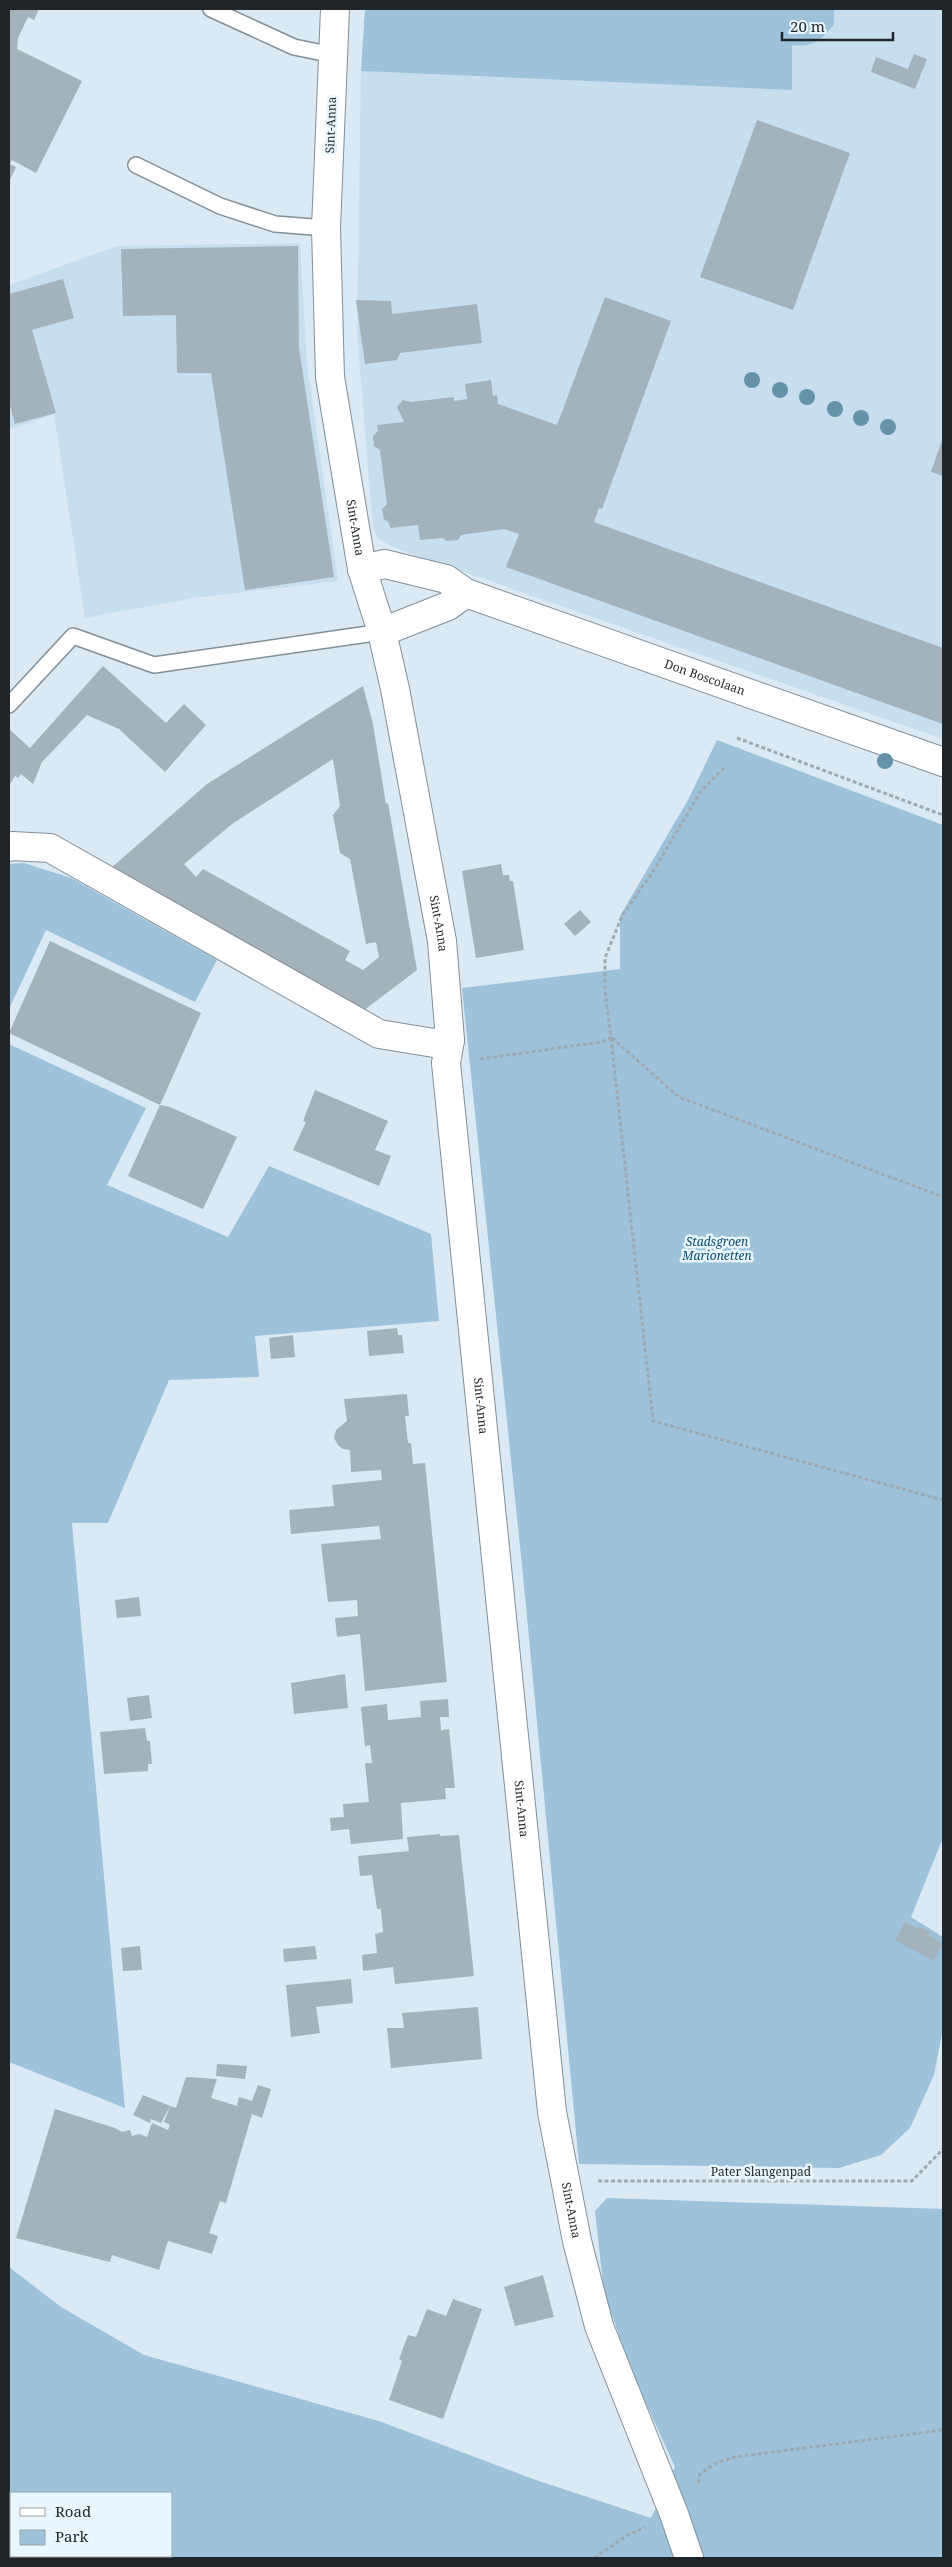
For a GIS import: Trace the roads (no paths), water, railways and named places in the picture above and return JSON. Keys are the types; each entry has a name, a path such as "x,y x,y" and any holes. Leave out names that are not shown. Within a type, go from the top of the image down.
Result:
{"street":[{"name":"Sint-Anna","path":"335,9 326,228 330,377 362,569 382,632 442,941 448,1052 552,2112 577,2241 599,2326 674,2514 689,2558"},
{"name":"Don Boscolaan","path":"362,569 385,564 446,579 466,593 943,762"},
{"path":"382,632 448,606 466,593"},
{"path":"9,847 50,848 379,1034 434,1043 448,1052"}],"lane":[{"path":"211,9 294,47 333,55"},
{"path":"136,165 220,206 275,224 326,228"},
{"path":"9,704 73,636 154,665 382,632"}],"park label":[{"name":"Stadsgroen Marionetten","path":"717,1249"}]}
